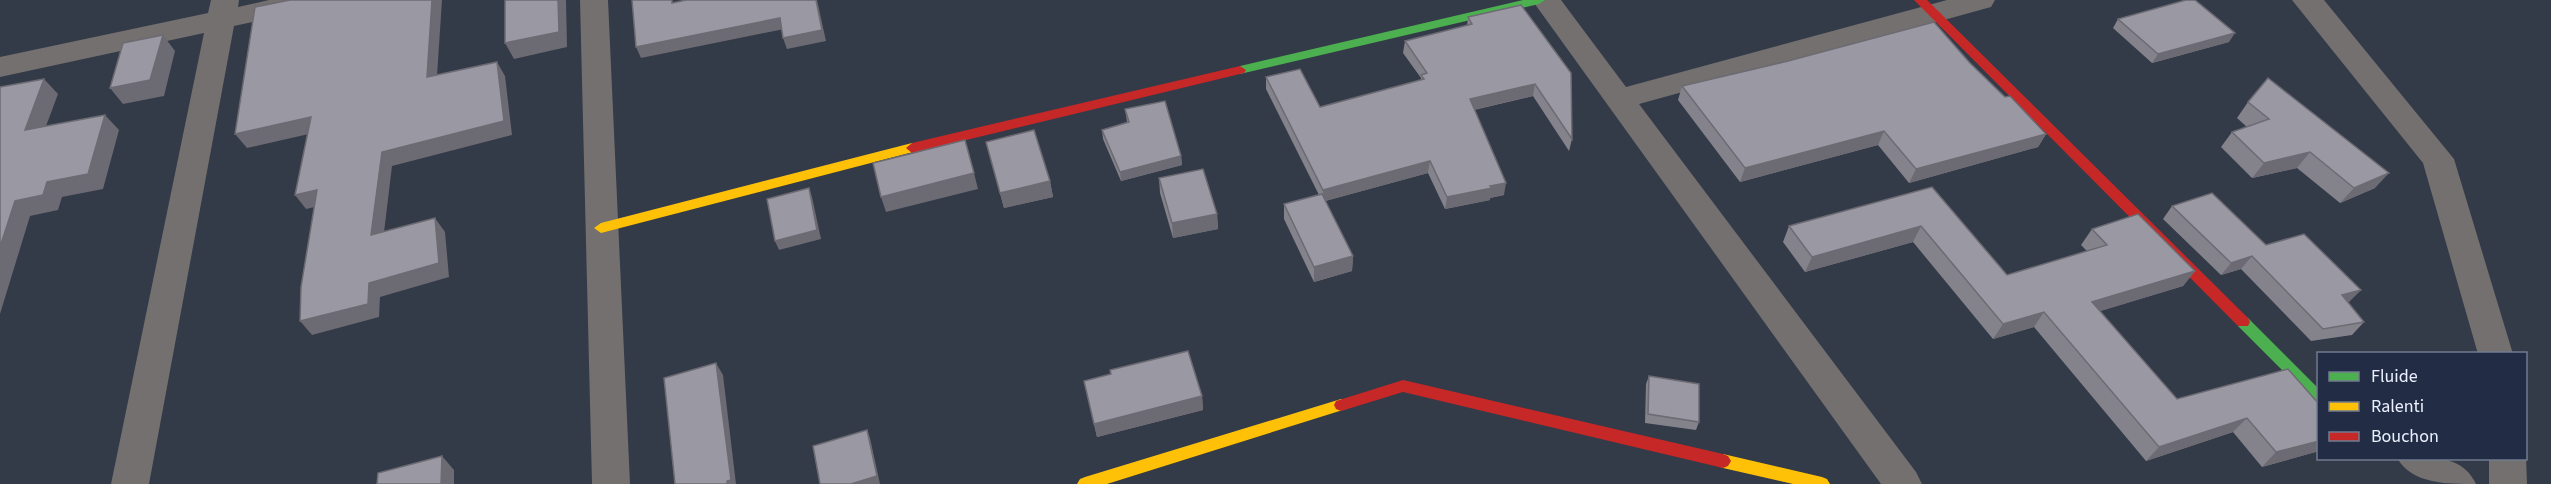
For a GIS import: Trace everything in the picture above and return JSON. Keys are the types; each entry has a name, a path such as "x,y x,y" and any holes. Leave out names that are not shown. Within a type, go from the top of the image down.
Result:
{"street":[{"path":"0,67 224,9 313,0"},
{"path":"594,0 611,484"},
{"path":"602,228 842,164 1539,0"},
{"path":"1546,0 1903,484"},
{"path":"1619,99 1926,7 1981,0"},
{"path":"2306,0 2438,159 2495,352"},
{"path":"1926,7 2317,395"},
{"path":"130,484 224,9"},
{"path":"1086,484 1403,386 1822,484"},
{"path":"2417,460 2457,484"},
{"path":"2508,460 2508,484"}],"building":[{"path":"290,0 432,0 427,77 497,62 504,121 382,152 371,235 435,218 439,263 369,283 368,304 300,321 301,287 317,190 295,195 311,117 235,134 255,7"},
{"path":"505,0 558,0 559,32 505,43"},
{"path":"632,0 672,0 672,3 686,0 816,0 822,30 783,38 780,18 636,47"},
{"path":"2186,0 2195,0 2235,33 2158,54 2118,19"},
{"path":"1521,5 1571,73 1572,139 1535,84 1470,99 1506,183 1447,197 1430,161 1323,190 1266,77 1300,69 1320,107 1424,79 1421,75 1427,73 1405,41 1472,24 1468,17"},
{"path":"1934,22 1970,63 2005,97 2010,96 2046,134 1916,169 1884,131 1745,168 1682,86 1788,61"},
{"path":"163,35 150,80 110,88 123,43"},
{"path":"2268,78 2389,173 2354,188 2310,152 2264,163 2232,132 2269,119 2248,102"},
{"path":"44,79 25,130 105,115 88,174 47,182 43,195 15,201 0,247 0,87"},
{"path":"1165,101 1181,156 1120,172 1102,130 1129,122 1125,109"},
{"path":"1034,130 1050,181 1000,193 986,142"},
{"path":"965,140 974,173 881,197 873,163"},
{"path":"1203,169 1217,214 1172,223 1159,178"},
{"path":"1932,187 2007,275 2107,245 2092,229 2138,214 2195,271 2092,302 2177,399 2288,369 2317,402 2317,442 2276,452 2247,418 2159,447 2044,312 2003,324 1921,226 1812,257 1789,226"},
{"path":"809,188 817,230 775,241 767,199"},
{"path":"2212,193 2266,245 2304,234 2361,290 2342,295 2364,322 2323,329 2252,256 2231,263 2172,206"},
{"path":"1322,194 1353,256 1314,267 1284,204"},
{"path":"1188,351 1202,396 1094,424 1084,381 1111,374 1110,370"},
{"path":"716,363 731,480 727,481 727,484 675,484 664,378"},
{"path":"1649,376 1699,384 1699,422 1648,414"},
{"path":"867,430 877,476 851,484 820,484 813,446"},
{"path":"442,456 441,484 377,484 378,473"}],"traffic: fast":[{"path":"1240,70 1539,0"},
{"path":"2243,322 2317,396"}],"traffic: slow":[{"path":"601,228 912,148"},
{"path":"1085,484 1341,405"},
{"path":"1723,461 1822,484"}],"traffic: jam":[{"path":"1920,0 2243,322"},
{"path":"912,148 1240,70"},
{"path":"1341,405 1403,386 1723,461"}]}
